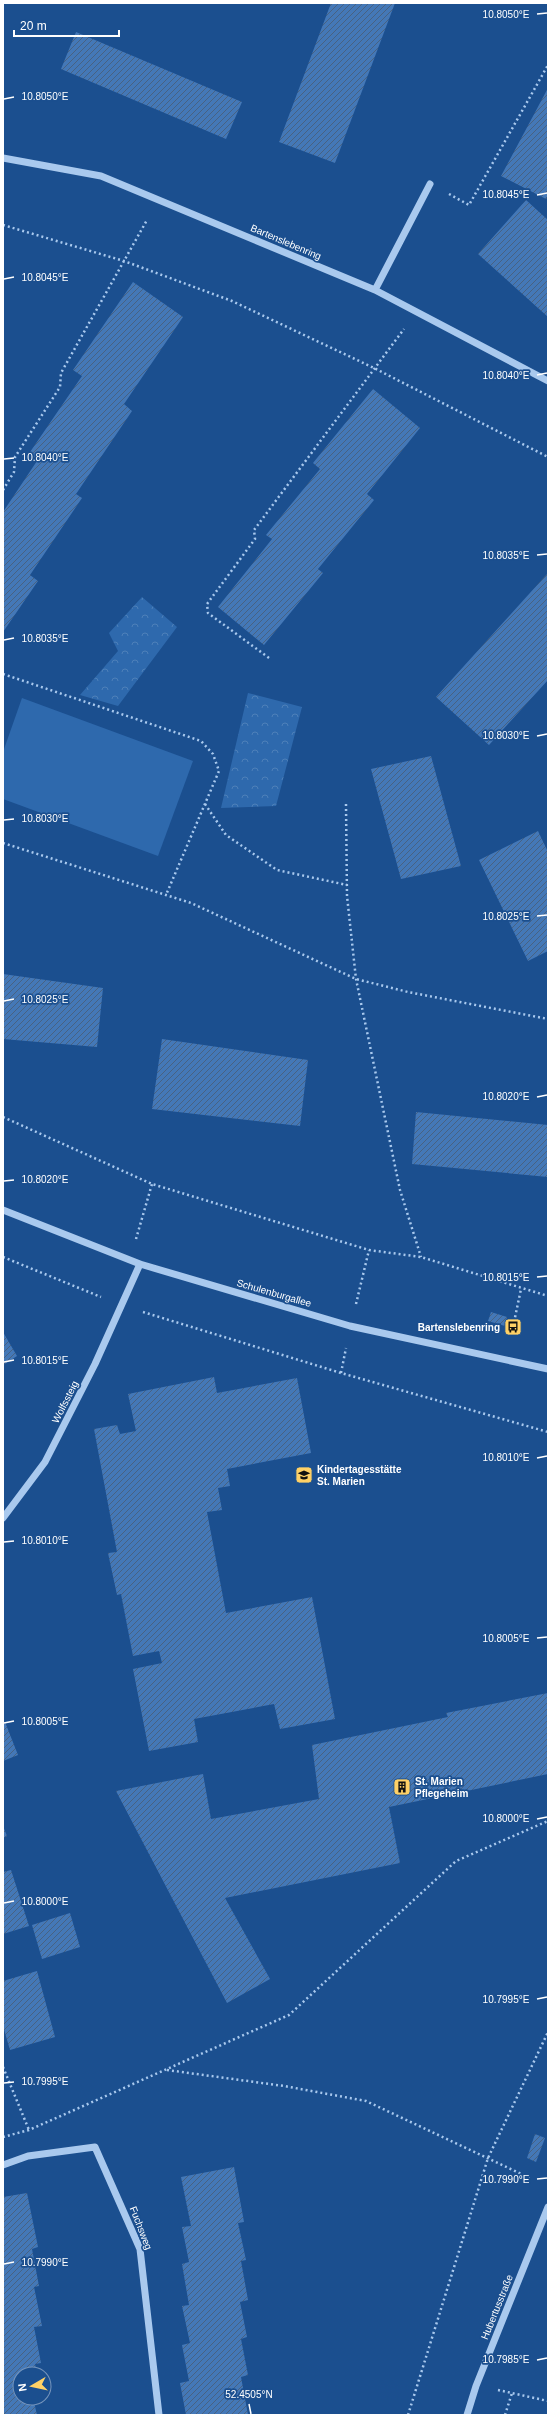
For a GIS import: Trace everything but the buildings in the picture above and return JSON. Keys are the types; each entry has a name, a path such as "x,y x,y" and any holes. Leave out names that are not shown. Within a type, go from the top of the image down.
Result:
{"street":[{"name":"Bartenslebenring","path":"3,158 101,176 375,290 548,381"},
{"path":"375,290 430,184"},
{"name":"Schulenburgallee","path":"3,1210 140,1264 350,1326 548,1368"},
{"name":"Wolfssteig","path":"3,1518 45,1462 95,1364 140,1264"},
{"name":"Fuchsweg","path":"3,2166 28,2156 95,2147 140,2249 159,2415"},
{"name":"Hubertusstraße","path":"466,2415 476,2386 548,2208"}],"path":[{"path":"430,184 469,205 548,65"},
{"path":"3,490 14,472 15,457 60,387 61,373 158,200"},
{"path":"3,225 124,261 232,301 374,368 548,457"},
{"path":"269,658 208,613 206,604 255,539 254,530 417,312"},
{"path":"3,674 201,741 212,754 219,771 166,895"},
{"path":"205,804 226,835 277,870 347,886"},
{"path":"346,804 347,886 356,979 400,1190 420,1258"},
{"path":"3,843 191,903 356,979 408,992 548,1019"},
{"path":"3,1117 152,1184 369,1250 420,1258 548,1296"},
{"path":"130,1260 152,1184"},
{"path":"3,1257 122,1306 341,1373 548,1432"},
{"path":"513,1327 521,1289"},
{"path":"3,2137 29,2130 289,2015 456,1861 548,1822"},
{"path":"408,2415 488,2158 548,2032"},
{"path":"3,2067 29,2130"},
{"path":"166,2070 284,2086 366,2101 532,2179"},
{"path":"476,2386 548,2401"},
{"path":"505,2415 512,2393"}],"green space":[{"path":"142,597 177,627 118,706 80,695 118,651 109,633"},
{"path":"248,693 302,707 276,806 221,808"},
{"path":"22,698 193,761 158,856 3,799 3,752"}],"place":[{"name":"Bartenslebenring","path":"513,1327"},
{"name":"Kindertagesstätte St. Marien","path":"304,1475"},
{"name":"St. Marien Pflegeheim","path":"402,1787"}]}
